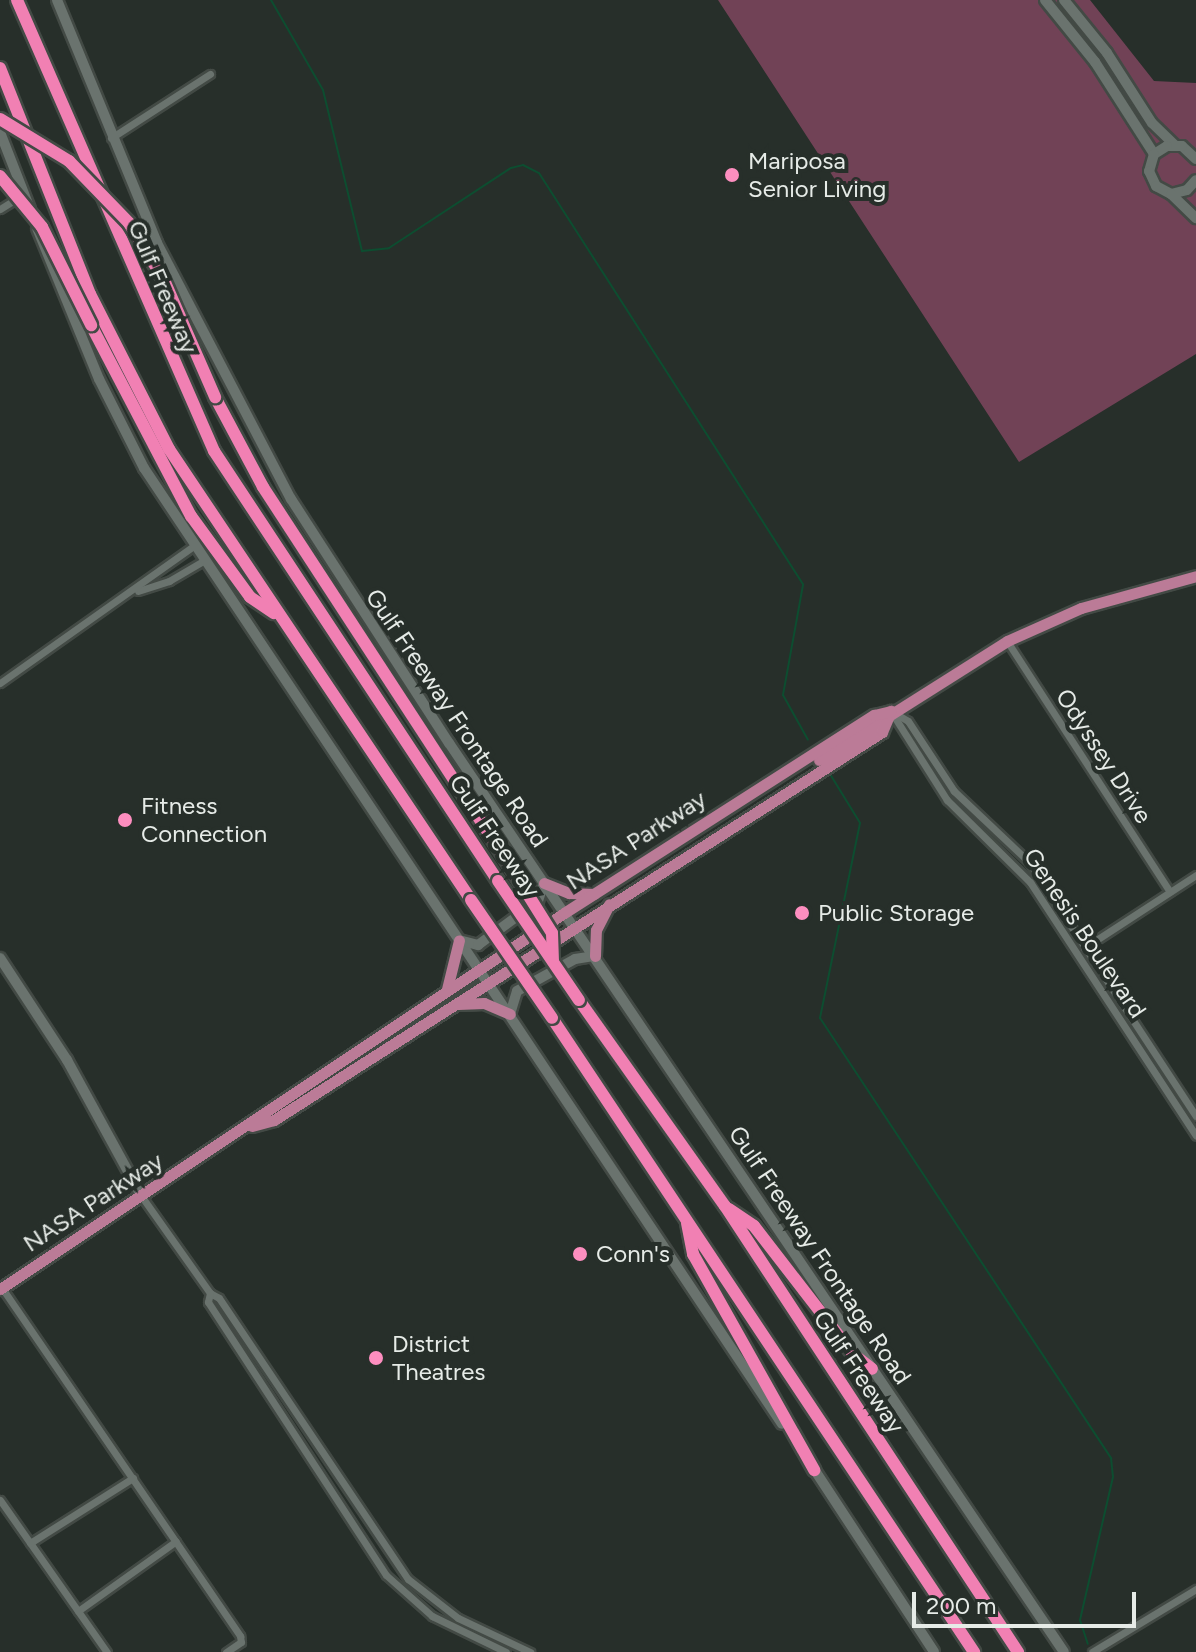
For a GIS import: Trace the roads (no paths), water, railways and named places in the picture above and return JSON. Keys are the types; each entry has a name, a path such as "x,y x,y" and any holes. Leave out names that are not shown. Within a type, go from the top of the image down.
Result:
{"highway":[{"name":"Gulf Freeway","path":"17,0 214,451 498,881 725,1206 1018,1652"},
{"path":"0,68 90,294 169,449 974,1652"},
{"path":"0,119 69,161 129,223 164,280 215,397 263,487 552,933 553,961"},
{"path":"0,176 42,227 191,516 250,597 280,617"},
{"path":"725,1206 754,1226 853,1354 872,1369"},
{"path":"685,1216 693,1254 814,1470"},
{"path":"990,1613 1012,1652"}],"main road":[{"name":"Gulf Freeway Frontage Road","path":"57,0 111,138 157,243 259,444 369,623 1064,1652"},
{"path":"1045,0 1095,62 1154,154 1151,179 1196,218"},
{"path":"1064,0 1107,53 1152,123 1175,145 1194,151"},
{"path":"0,132 99,379 144,468 934,1652"},
{"path":"1154,154 1175,145"},
{"path":"1171,194 1195,185"},
{"name":"NASA Parkway","path":"1,1289 252,1126 267,1108 874,715 891,711 1007,641 1081,608 1196,576"},
{"name":"NASA Parkway","path":"252,1126 274,1120 782,791 882,732 891,711"},
{"path":"774,777 782,791"},
{"path":"459,940 478,945 538,901 544,883 569,893 595,894"},
{"path":"510,1014 517,991 575,959 595,956 596,930 609,902"},
{"path":"447,990 459,940"},
{"path":"0,958 67,1060 142,1197"},
{"path":"453,1005 484,1003 510,1014"}],"street":[{"path":"111,138 210,74"},
{"path":"0,209 24,194"},
{"path":"0,683 195,545"},
{"path":"132,592 169,581 205,560"},
{"name":"Odyssey Drive","path":"1007,641 1170,892"},
{"name":"Genesis Boulevard","path":"891,711 908,721 954,791 1029,862 1196,1116"},
{"name":"Genesis Boulevard","path":"891,711 944,796 1021,869 1196,1136"},
{"path":"1076,953 1196,875"},
{"path":"1144,1056 1153,1050"},
{"path":"142,1197 210,1293 219,1298 396,1565 422,1595 458,1618 496,1633 530,1652"},
{"path":"1,1289 240,1636 241,1642 226,1652"},
{"path":"210,1293 208,1302 398,1587 443,1624 506,1652"},
{"path":"323,1477 334,1470"},
{"path":"30,1543 133,1478"},
{"path":"0,1500 107,1652"},
{"path":"78,1611 176,1541"},
{"path":"1092,1652 1196,1589"},
{"path":"491,1645 496,1633"}],"waterway":[{"path":"271,0 323,90 362,251 389,248 511,168 523,165 539,173 803,585 783,695 808,740"},
{"path":"830,774 860,823 820,1018 1111,1458 1113,1477 1080,1620 1088,1644"}],"place":[{"name":"Mariposa Senior Living","path":"732,175"},
{"name":"Fitness Connection","path":"125,820"},
{"name":"Public Storage","path":"802,913"},
{"name":"Conn's","path":"580,1254"},
{"name":"District Theatres","path":"376,1358"}]}
